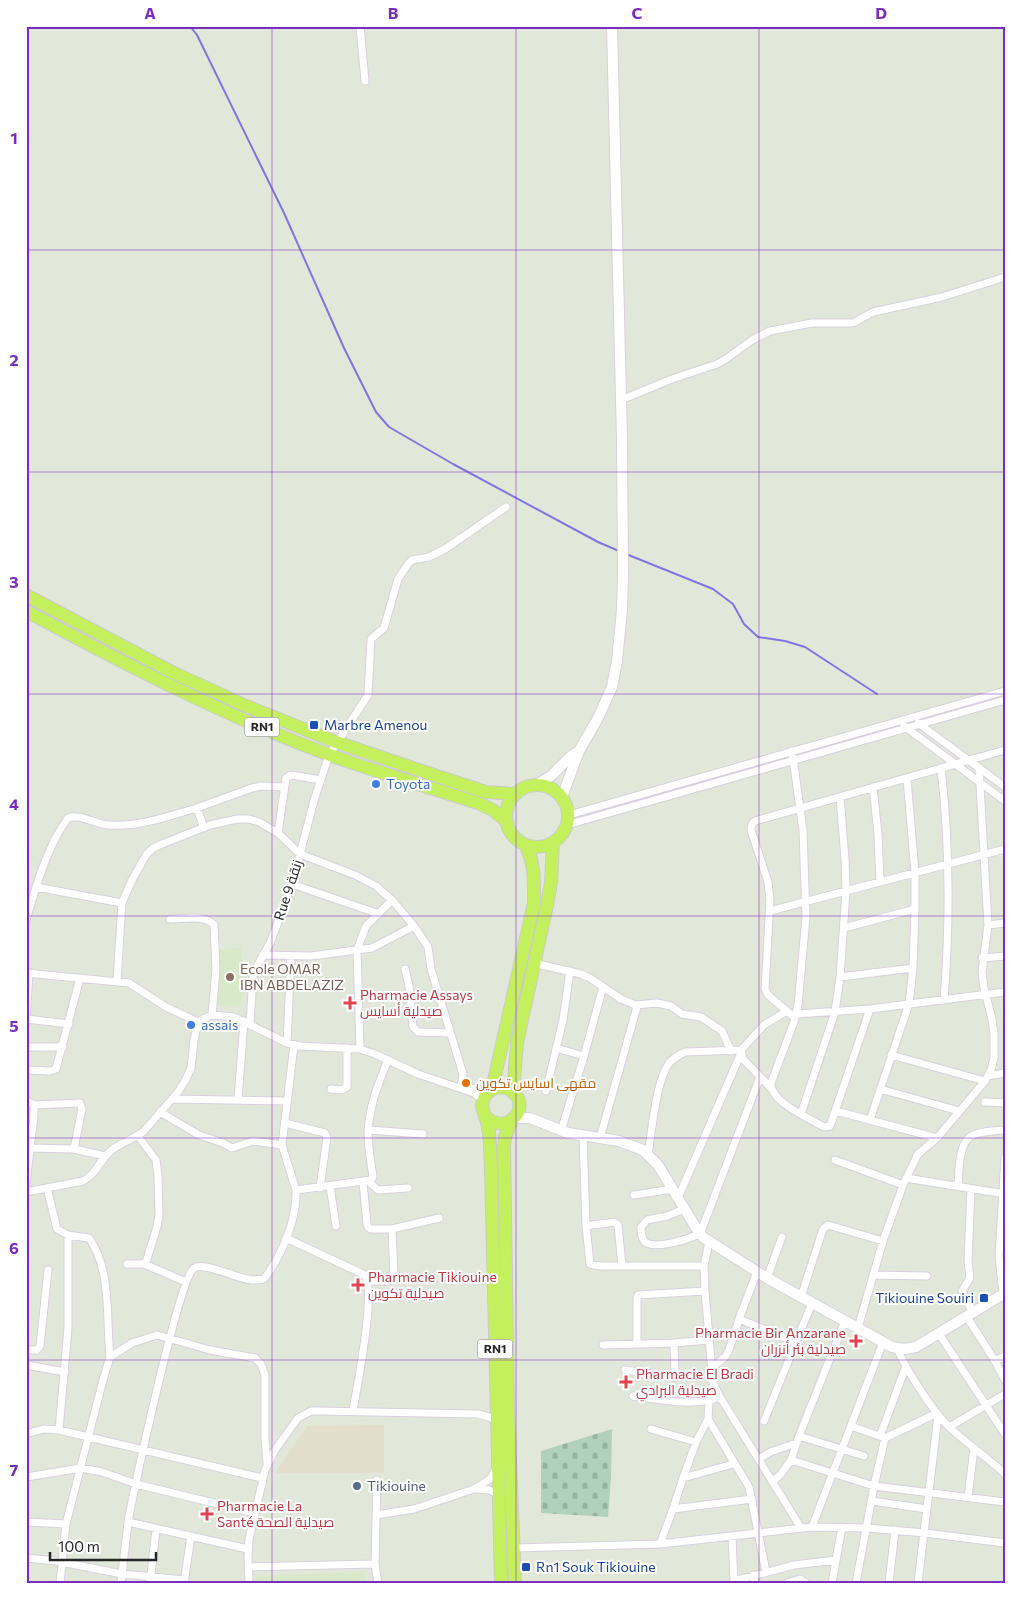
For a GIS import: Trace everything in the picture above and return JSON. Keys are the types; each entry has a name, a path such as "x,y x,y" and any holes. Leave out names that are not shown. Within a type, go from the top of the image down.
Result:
{"highway":[{"name":"RN1","path":"26,595 180,676 244,706 336,742 486,792 516,794 536,785"},
{"name":"RN1","path":"26,611 129,666 202,702 329,755 478,803 493,810 506,821 510,832 517,840 526,846 531,857 534,903 489,1093 482,1107 489,1138 491,1169 501,1583"},
{"path":"526,846 545,847 553,843 562,837 568,820 567,806 562,797 550,788 536,785"},
{"path":"506,821 508,807 516,794"},
{"name":"RN1","path":"516,1583 508,1410 504,1146 505,1137 518,1110 516,1096 516,1043 551,882 553,843"},
{"path":"489,1093 499,1087 506,1088 516,1096"},
{"path":"485,1116 495,1123 501,1124 513,1119"}],"street":[{"path":"360,26 366,81"},
{"path":"562,797 579,751 601,712 612,687 618,648 624,574 612,26"},
{"path":"621,400 680,376 717,364 752,340 770,332 812,323 853,323 873,312 942,297 1005,277"},
{"name":"Rue 9 زنقة","path":"238,1099 253,976 262,955 271,942 292,884 329,755 336,742 362,707 368,695 371,639 384,628 401,572 412,560 437,554 506,507"},
{"path":"568,820 792,751 1005,690"},
{"path":"568,820 794,760 1005,700"},
{"path":"910,718 1005,787"},
{"path":"897,721 1005,801"},
{"path":"1005,750 755,821 751,826 768,882 770,911 764,989 768,995 787,1011 796,1016 986,996 1005,992"},
{"path":"536,785 551,776 570,757 579,751"},
{"path":"771,1088 796,1016 802,967 806,901 801,808 792,751"},
{"path":"941,768 948,864 948,932 944,1000"},
{"path":"858,1328 883,1241 904,1182 918,1154 937,1138 992,1070 995,1044 992,1019 983,980 982,958 988,925 979,768"},
{"path":"278,833 286,778 289,775 321,780"},
{"path":"870,1120 909,1004 913,968 915,873 907,778"},
{"path":"26,920 36,887 60,829 68,818 76,817 109,825 134,824 154,821 197,808 252,788 284,786"},
{"path":"873,787 878,834 880,882"},
{"path":"801,1114 835,1012 840,977 846,891 845,851 840,796"},
{"path":"197,808 204,828"},
{"path":"117,982 122,903 139,865 154,848 204,828 237,819 259,822 278,833 300,854 355,875 376,886 392,900 414,926 428,947 431,969 463,1077 461,1088"},
{"path":"770,911 1004,850"},
{"path":"292,884 379,914"},
{"path":"36,887 122,903"},
{"path":"360,1049 357,950 366,926 392,900"},
{"path":"844,928 915,910"},
{"path":"170,919 204,918 214,926 216,969 212,1016"},
{"path":"988,925 1005,923"},
{"path":"262,955 291,956 372,948 414,926"},
{"path":"121,1583 128,1522 142,1450 186,1282 193,1268 198,1266 244,1279 264,1279 275,1262 286,1238 295,1209 296,1190 282,1145 287,1101 290,1044 291,956"},
{"path":"982,958 1005,956"},
{"path":"533,963 570,971 590,978 621,999 635,1005 648,1003 666,1005 671,1006 682,1014 701,1017 722,1031 731,1050"},
{"path":"840,977 913,968"},
{"path":"405,969 415,1031 450,1033"},
{"path":"546,1091 566,1005 570,971"},
{"path":"69,1024 26,1020 27,973 117,982 135,986 166,1008 198,1022"},
{"path":"26,1070 54,1070 58,1065 80,978"},
{"path":"561,1131 603,987"},
{"path":"600,1138 636,1010 635,1005"},
{"path":"741,1052 743,1059 782,1101 826,1128 831,1124 836,1111 870,1009"},
{"path":"676,1193 741,1052 764,1025 787,1011"},
{"path":"26,1192 83,1181 91,1177 112,1149 138,1136 172,1099 186,1080 191,1068 198,1022 203,1018 212,1016 234,1017 290,1044 316,1048 360,1049 418,1074 474,1093 489,1093"},
{"path":"26,1047 62,1047"},
{"path":"332,1089 342,1090 347,1086 347,1048"},
{"path":"556,1048 584,1056"},
{"path":"648,1154 659,1091 663,1074 669,1063 685,1052 731,1050 741,1052"},
{"path":"891,1055 987,1078 1005,1073"},
{"path":"296,1190 366,1182 373,1177 368,1130 369,1116 388,1060"},
{"path":"700,1234 760,1077"},
{"path":"461,1088 489,1093"},
{"path":"880,1089 959,1112"},
{"path":"516,1096 539,1120"},
{"path":"172,1099 287,1101"},
{"path":"26,1100 34,1105 80,1103 82,1109 74,1149"},
{"path":"985,1102 1005,1103"},
{"path":"26,1183 28,1148 34,1126 34,1105"},
{"path":"836,1111 937,1138"},
{"path":"160,1112 205,1138 223,1143 232,1148 253,1141 282,1145"},
{"path":"513,1119 530,1118 539,1120 561,1131 629,1144 648,1154 658,1165 700,1234 709,1242 762,1275 883,1342 898,1348 910,1349 939,1334 1004,1293 999,1256 1005,1158"},
{"path":"285,1123 326,1133 320,1188"},
{"path":"368,1130 423,1134"},
{"path":"958,1186 960,1155 970,1137 975,1134 1005,1130"},
{"path":"138,1136 156,1160 158,1176 159,1215 157,1227 144,1264"},
{"path":"583,1136 586,1226 590,1264 592,1266 704,1266"},
{"path":"28,1148 74,1149 105,1156"},
{"path":"836,1160 904,1182 958,1186 1004,1194"},
{"path":"366,1182 378,1190 408,1188"},
{"path":"366,1182 368,1227 392,1229 439,1218"},
{"path":"330,1186 336,1226"},
{"path":"47,1188 55,1225 60,1232 89,1238 98,1258 108,1304 110,1357 66,1524 64,1562 60,1583"},
{"path":"971,1189 968,1262 970,1278 962,1291 970,1315 1005,1380"},
{"path":"634,1195 676,1193"},
{"path":"684,1209 667,1216 647,1220 641,1227 642,1237 645,1242 653,1245 664,1244 700,1234"},
{"path":"586,1226 614,1222 618,1225 622,1266"},
{"path":"801,1297 823,1229 828,1226 883,1241"},
{"path":"367,1280 390,1281 394,1277 392,1229"},
{"path":"59,1430 68,1328 68,1235"},
{"path":"712,1368 725,1357 729,1350 739,1319 782,1237"},
{"path":"286,1238 365,1275 367,1280 365,1343 353,1411"},
{"path":"709,1242 704,1266 713,1383 801,1528"},
{"path":"127,1264 144,1264 186,1282"},
{"path":"26,1350 37,1350 40,1346 48,1270"},
{"path":"874,1275 927,1276"},
{"path":"637,1344 638,1295 705,1291"},
{"path":"764,1421 812,1303"},
{"path":"739,1319 796,1342"},
{"path":"773,1481 792,1460 798,1440 845,1321"},
{"path":"939,1334 1005,1434"},
{"path":"110,1357 132,1343 151,1336 162,1336 210,1350 255,1358 264,1369 265,1375 265,1438 268,1463"},
{"path":"603,1346 709,1340"},
{"path":"812,1527 883,1342"},
{"path":"626,1370 674,1377 674,1343"},
{"path":"898,1348 906,1366 938,1414 949,1427 1005,1474"},
{"path":"995,1361 1005,1356"},
{"path":"26,1365 65,1372"},
{"path":"856,1583 882,1437 906,1366"},
{"path":"949,1427 1005,1394"},
{"path":"633,1396 666,1401 709,1401 720,1397"},
{"path":"660,1544 682,1478 696,1442 708,1419 709,1401"},
{"path":"249,1583 248,1548 262,1478 275,1450 298,1418 304,1414 319,1410 478,1414 489,1411 496,1402"},
{"path":"478,1414 498,1421"},
{"path":"851,1426 882,1437 938,1414"},
{"path":"918,1583 938,1414"},
{"path":"708,1419 749,1488 766,1572"},
{"path":"26,1434 43,1429 59,1430 262,1478"},
{"path":"651,1429 696,1442"},
{"path":"759,1459 798,1440 842,1449 864,1456"},
{"path":"968,1497 974,1448"},
{"path":"376,1515 414,1509 474,1489 490,1479 497,1468 499,1460"},
{"path":"792,1460 874,1486 1005,1502"},
{"path":"682,1478 733,1464"},
{"path":"26,1478 81,1468 102,1472 136,1484 255,1513"},
{"path":"378,1480 375,1564 378,1583"},
{"path":"474,1489 489,1490 498,1494"},
{"path":"673,1509 752,1499"},
{"path":"872,1501 927,1509"},
{"path":"26,1522 66,1524"},
{"path":"128,1522 248,1548"},
{"path":"515,1548 660,1544 812,1527 895,1530 1005,1543"},
{"path":"832,1583 842,1527"},
{"path":"150,1580 156,1529"},
{"path":"889,1583 895,1530"},
{"path":"26,1558 64,1562 150,1580 184,1582 191,1536"},
{"path":"732,1536 734,1582 754,1579 766,1572 794,1565 836,1560"},
{"path":"248,1567 375,1564"},
{"path":"791,1582 800,1580 806,1583"}],"shaded area":[{"name":"Ecole OMAR IBN ABDELAZIZ","path":"241,948 241,1006 218,1005 218,950"},
{"path":"384,1425 384,1473 275,1473 307,1426"},
{"path":"365,1572 365,1583 256,1583 256,1576"}],"green space":[{"path":"612,1429 608,1517 541,1513 541,1451"}],"waterway":[{"path":"190,26 197,35 284,213 344,348 376,412 389,427 453,464 598,542 619,551"},
{"path":"626,554 713,589 733,604 744,624 758,637 785,641 805,647 877,694"}],"place":[{"name":"Marbre Amenou","path":"314,725"},
{"name":"Toyota","path":"376,784"},
{"name":"Ecole OMAR IBN ABDELAZIZ","path":"230,977"},
{"name":"Pharmacie Assays صيدلية أسايس","path":"350,1003"},
{"name":"assais","path":"191,1025"},
{"name":"مقهى اسايس تكوين","path":"466,1083"},
{"name":"Pharmacie Tikiouine صيدلية تكوين","path":"358,1285"},
{"name":"Tikiouine Souiri","path":"984,1298"},
{"name":"Pharmacie Bir Anzarane صيدلية بئر أنزران","path":"856,1341"},
{"name":"Pharmacie El Bradi صيدلية البرادي","path":"626,1382"},
{"name":"Tikiouine","path":"357,1486"},
{"name":"Pharmacie La Santé صيدلية الصحة","path":"207,1514"},
{"name":"Rn1 Souk Tikiouine","path":"526,1567"}]}
